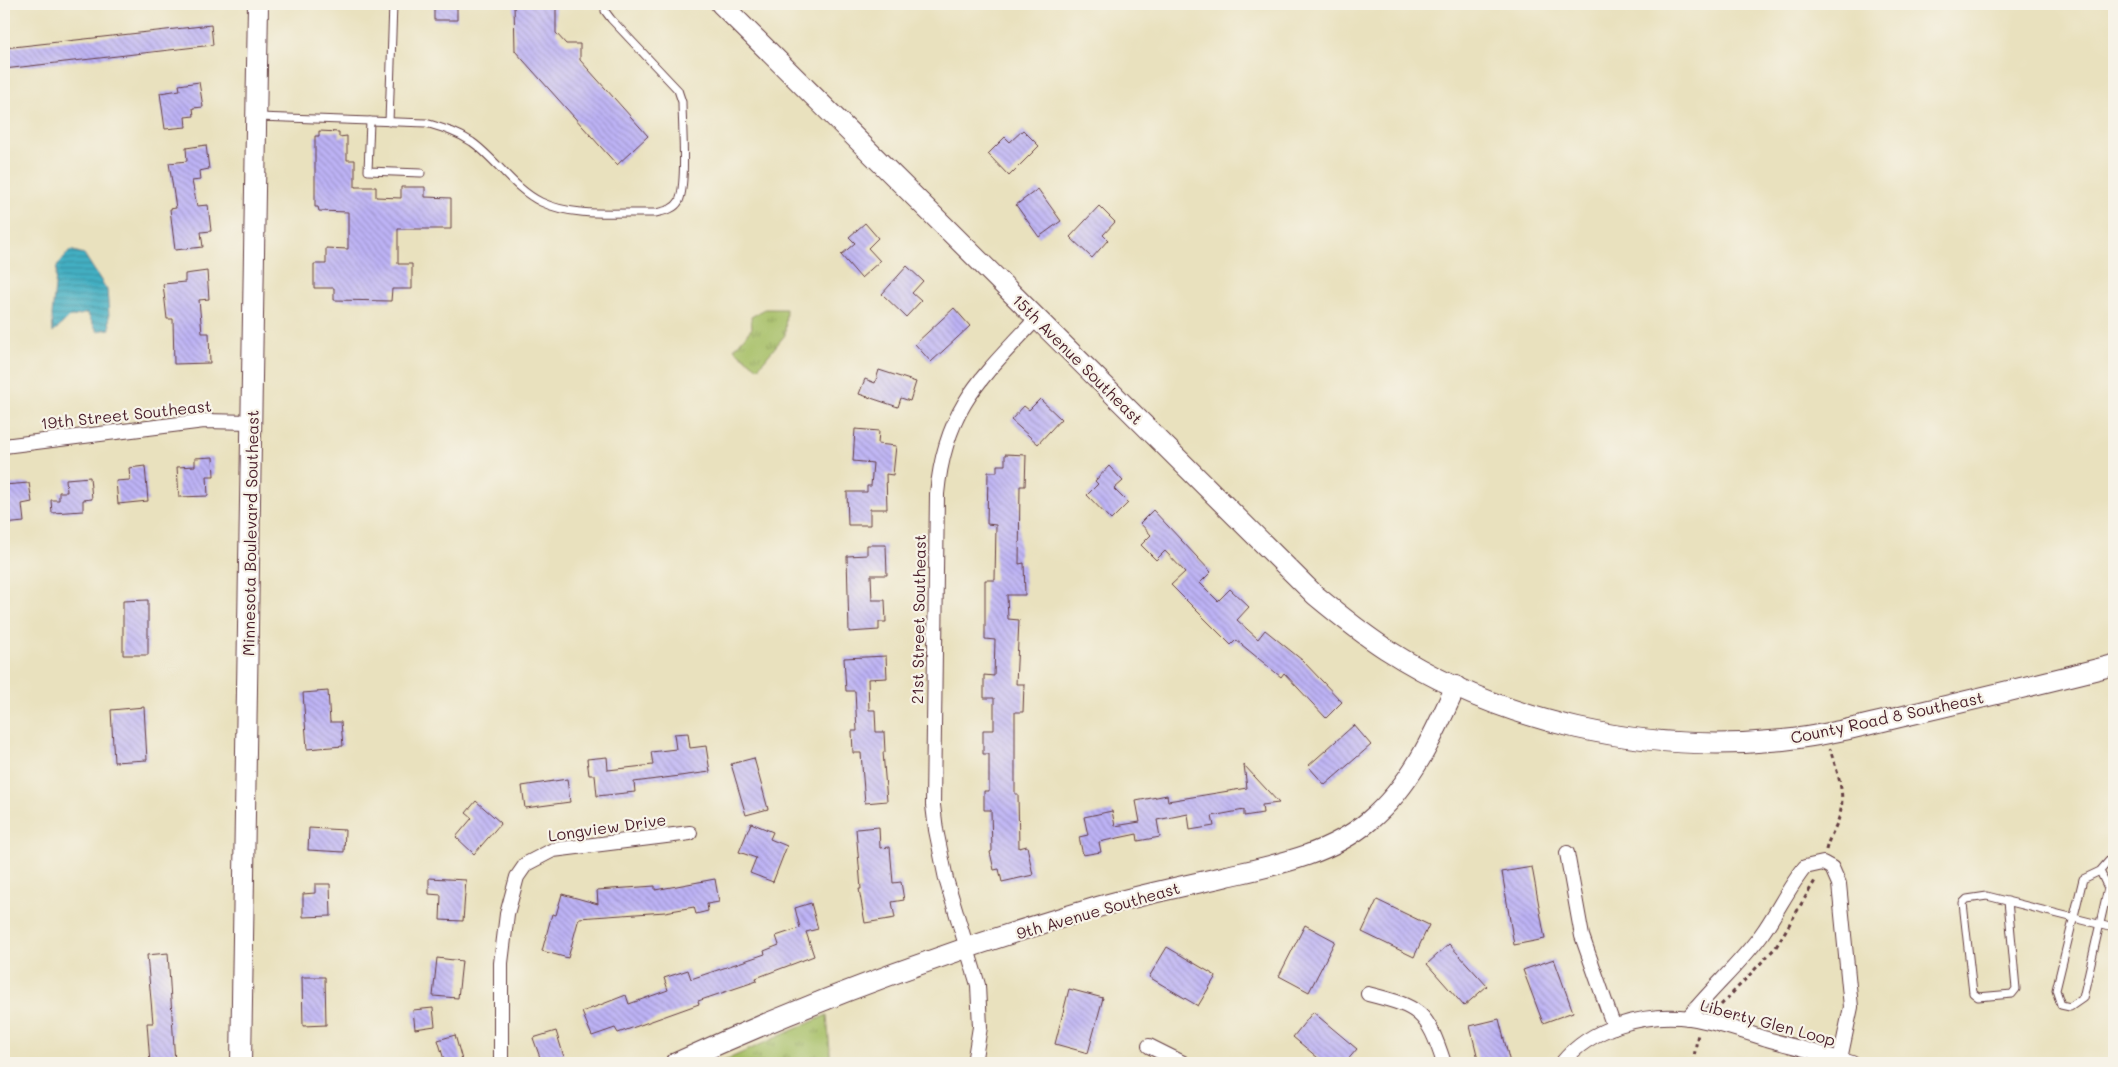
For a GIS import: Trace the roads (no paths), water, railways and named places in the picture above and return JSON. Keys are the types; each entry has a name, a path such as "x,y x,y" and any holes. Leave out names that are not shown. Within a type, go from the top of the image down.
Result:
{"street":[{"name":"Minnesota Boulevard Southeast","path":"241,1063 258,4"},
{"name":"15th Avenue Southeast","path":"721,4 1315,595 1386,649 1456,686"},
{"name":"21st Street Southeast","path":"969,949 940,855 933,805 937,494 940,467 956,416 968,396 1037,318"},
{"name":"19th Street Southeast","path":"4,446 204,421 252,422"},
{"name":"County Road 8 Southeast","path":"1456,686 1502,706 1551,722 1597,733 1654,741 1708,744 1777,741 1825,734 2114,665"},
{"name":"9th Avenue Southeast","path":"676,1063 815,1002 969,949 1091,909 1290,861 1333,844 1368,822 1394,796 1412,773 1427,747 1456,686"},
{"name":"Longview Drive","path":"501,1063 501,972 507,914 517,877 526,864 553,850 690,833"},
{"path":"1567,853 1578,921 1614,1027"},
{"name":"Liberty Glen Loop","path":"1562,1063 1574,1050 1592,1036 1614,1027 1643,1020 1688,1018 1705,1021 1846,1061 1851,1007 1839,884 1832,868 1823,863 1805,867 1761,935 1735,967 1706,994 1688,1018"},
{"path":"969,949 978,985 980,1008 980,1027 974,1063"},
{"path":"1368,994 1411,1006 1421,1014 1430,1025 1444,1063"},
{"path":"1149,1046 1183,1063"}],"lane":[{"path":"389,122 393,4"},
{"path":"256,117 426,123 452,131 473,143 519,186 540,202 564,210 655,213 669,210 678,202 682,188 682,102 678,90 604,11 604,4"},
{"path":"370,122 368,171 421,173"},
{"path":"2100,871 2108,888 2083,998 2070,1007 2061,1005 2056,990 2072,918 2083,880 2100,871 2114,855"},
{"path":"2008,901 2016,989 2012,994 1978,997 1973,993 1963,903 1972,896 1987,896 2008,901 2072,918 2114,928"}],"water":[{"path":"70,250 84,254 107,290 110,329 97,331 87,313 68,318 53,333 52,315 57,266"}]}
